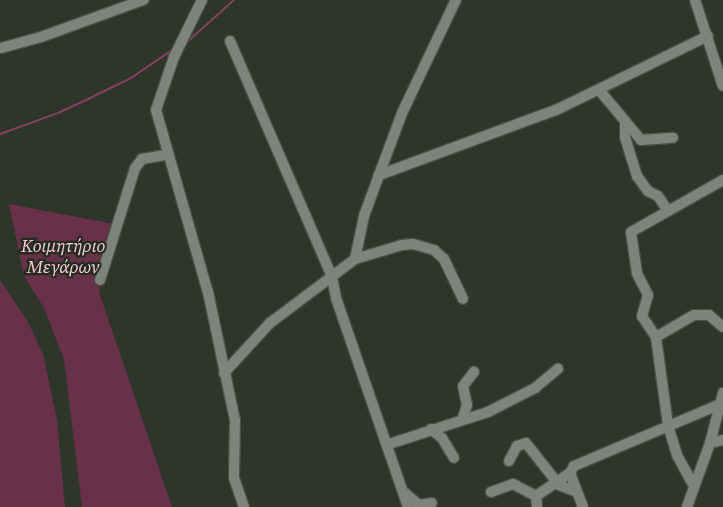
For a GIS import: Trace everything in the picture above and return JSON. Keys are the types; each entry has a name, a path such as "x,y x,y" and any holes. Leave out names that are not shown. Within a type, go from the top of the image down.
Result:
{"street":[{"path":"1,48 41,37 144,0"},
{"path":"202,0 174,57 156,107 199,256 236,434 234,478 244,507"},
{"path":"355,259 364,216 402,113 456,0"},
{"path":"695,0 723,86"},
{"path":"379,175 509,128 600,91 708,36"},
{"path":"230,42 332,277 336,298 389,444 408,507"},
{"path":"600,91 645,142 674,138"},
{"path":"625,121 625,137 637,176 648,191 658,196 668,211"},
{"path":"100,280 135,168 142,158 169,154"},
{"path":"694,486 678,455 668,425 656,337 642,316 648,295 637,273 630,235 635,228 723,180"},
{"path":"224,373 270,323 355,259 402,245 413,244 434,250 444,259 453,285 462,299"},
{"path":"656,337 694,315 709,315 723,327"},
{"path":"389,444 501,406 535,388 558,369"},
{"path":"463,418 466,405 463,386 474,372"},
{"path":"536,496 570,473 574,466 722,400"},
{"path":"687,507 710,443 722,400"},
{"path":"431,430 442,438 454,458"},
{"path":"710,443 723,440"},
{"path":"509,461 517,446 526,443 556,482 577,492"},
{"path":"570,473 583,507"},
{"path":"492,492 513,484 536,496"},
{"path":"403,490 419,505 432,502"},
{"path":"536,496 536,507"}],"green space":[{"name":"Κοιμητήριο Μεγάρων","path":"9,204 114,224 99,292 172,507 82,507 64,360 44,308 24,276"},
{"path":"0,280 28,322 43,354 57,420 65,507 0,507"}],"waterway":[{"path":"187,42 234,0"},
{"path":"0,134 58,113 131,78 172,50"}]}
